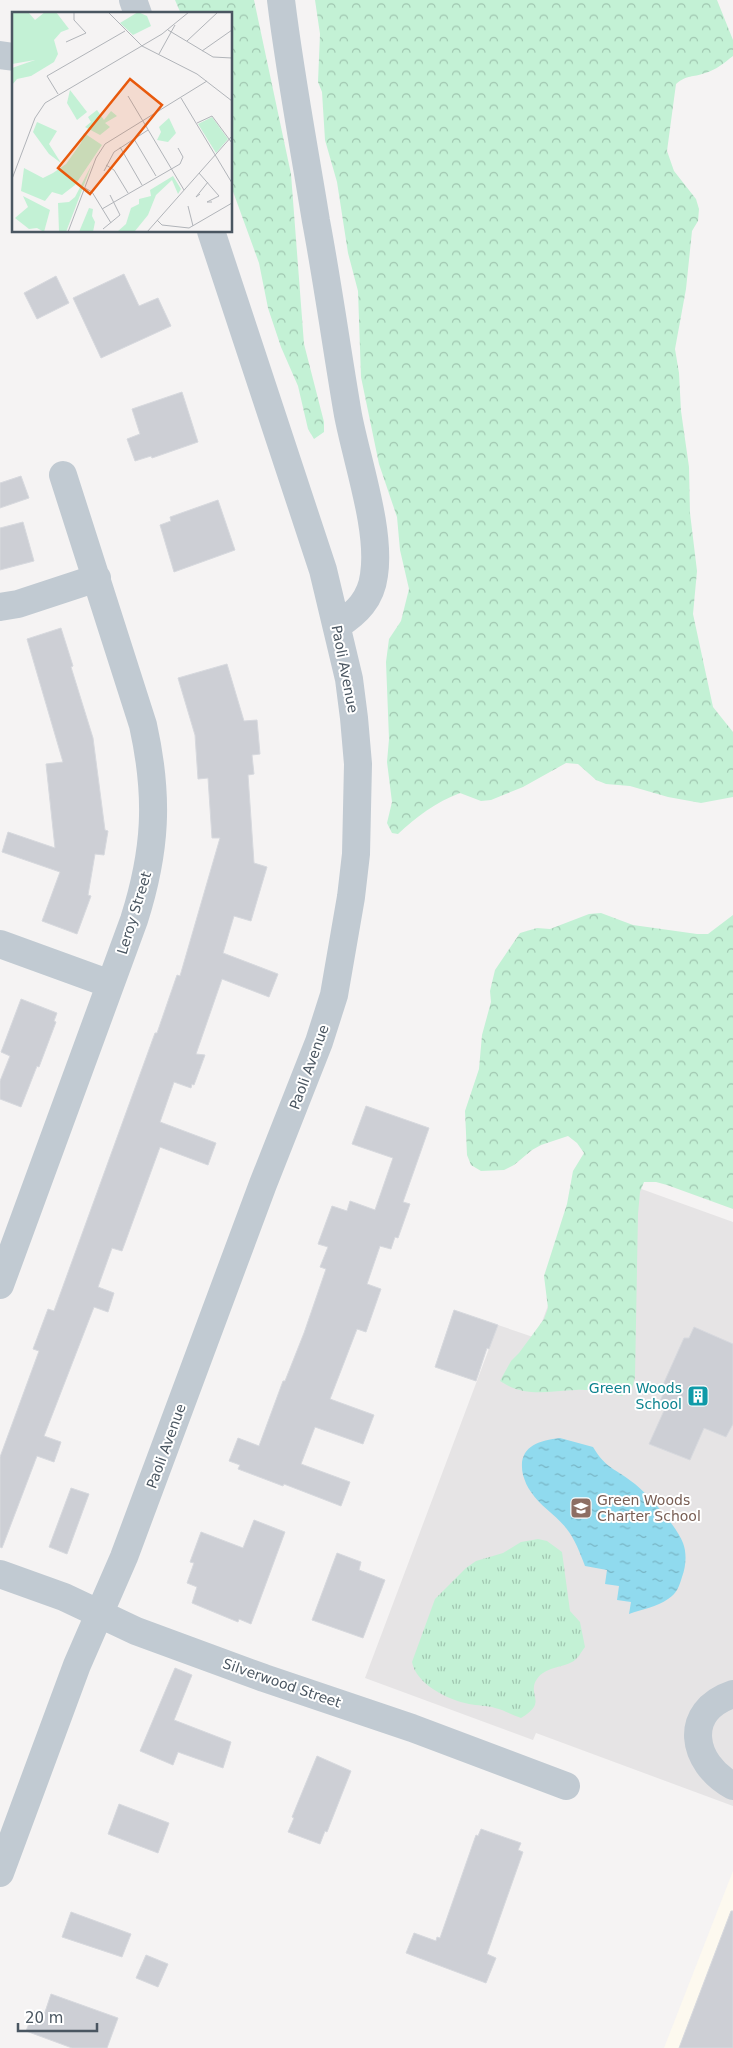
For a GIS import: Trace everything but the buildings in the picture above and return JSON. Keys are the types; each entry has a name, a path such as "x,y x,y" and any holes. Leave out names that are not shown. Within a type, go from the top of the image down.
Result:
{"street":[{"path":"133,0 137,12"},
{"path":"281,0 300,132 339,362 372,526 376,562 370,592 364,603 357,612 338,625"},
{"name":"Paoli Avenue","path":"0,1873 77,1665 124,1557 263,1184 320,1042 334,994 351,897 358,804 354,718 349,679 338,625 304,510 211,232"},
{"name":"Leroy Street","path":"0,1285 5,1257 122,954 144,886 151,854 154,790 150,756 143,725 63,475"},
{"path":"0,607 18,604 97,578"},
{"path":"0,944 110,984"},
{"name":"Silverwood Street","path":"0,1574 64,1597 136,1631 264,1678 412,1728 566,1786"},
{"path":"733,1694 713,1704 704,1714 698,1728 698,1743 709,1766 733,1786"}],"shaded area":[{"name":"Green Woods Charter School","path":"597,1173 733,1222 733,1806 536,1733 533,1740 365,1678 498,1325 536,1338"},
{"path":"733,1871 733,2048 664,2048"}],"green space":[{"path":"175,0 254,0 291,174 304,344 324,422 324,432 314,439 308,429 298,386 281,347 268,308 259,263 232,189 232,12 180,12"},
{"path":"315,0 717,0 733,40 733,56 713,70 687,77 676,84 667,151 674,171 696,199 699,209 698,221 692,231 686,289 675,349 689,467 690,513 697,571 693,614 713,707 733,732 733,797 701,803 668,797 630,786 606,784 596,780 578,764 566,763 523,787 491,800 481,801 460,793 427,810 398,834 392,833 387,823 392,802 387,762 389,739 386,662 389,639 401,621 409,589 400,550 397,517 379,464 361,377 358,291 348,253 337,182 325,140 322,92 318,82 320,34"},
{"path":"601,913 633,925 697,934 708,934 733,915 733,1209 667,1185 656,1182 644,1182 640,1192 638,1214 635,1377 632,1389 622,1396 587,1390 528,1392 518,1390 500,1381 511,1361 544,1319 548,1308 544,1276 567,1204 573,1171 584,1153 577,1143 568,1136 541,1145 504,1170 481,1171 471,1165 467,1155 465,1111 479,1069 482,1035 491,1002 490,991 495,970 520,933 537,928 550,929 589,914"},
{"path":"538,1539 547,1541 562,1552 570,1611 580,1622 585,1647 574,1661 540,1675 534,1685 534,1707 521,1718 492,1707 461,1702 434,1690 420,1677 412,1662 435,1599 466,1568 476,1561 503,1553 521,1542"}],"water":[{"path":"560,1438 593,1447 602,1460 648,1496 675,1528 684,1547 685,1564 679,1587 664,1602 629,1614 631,1602 617,1600 619,1586 605,1584 607,1570 585,1566 569,1532 539,1502 526,1484 522,1465 526,1452 531,1447 544,1441"}],"place":[{"name":"Green Woods School","path":"698,1396"},
{"name":"Green Woods Charter School","path":"581,1508"}]}
